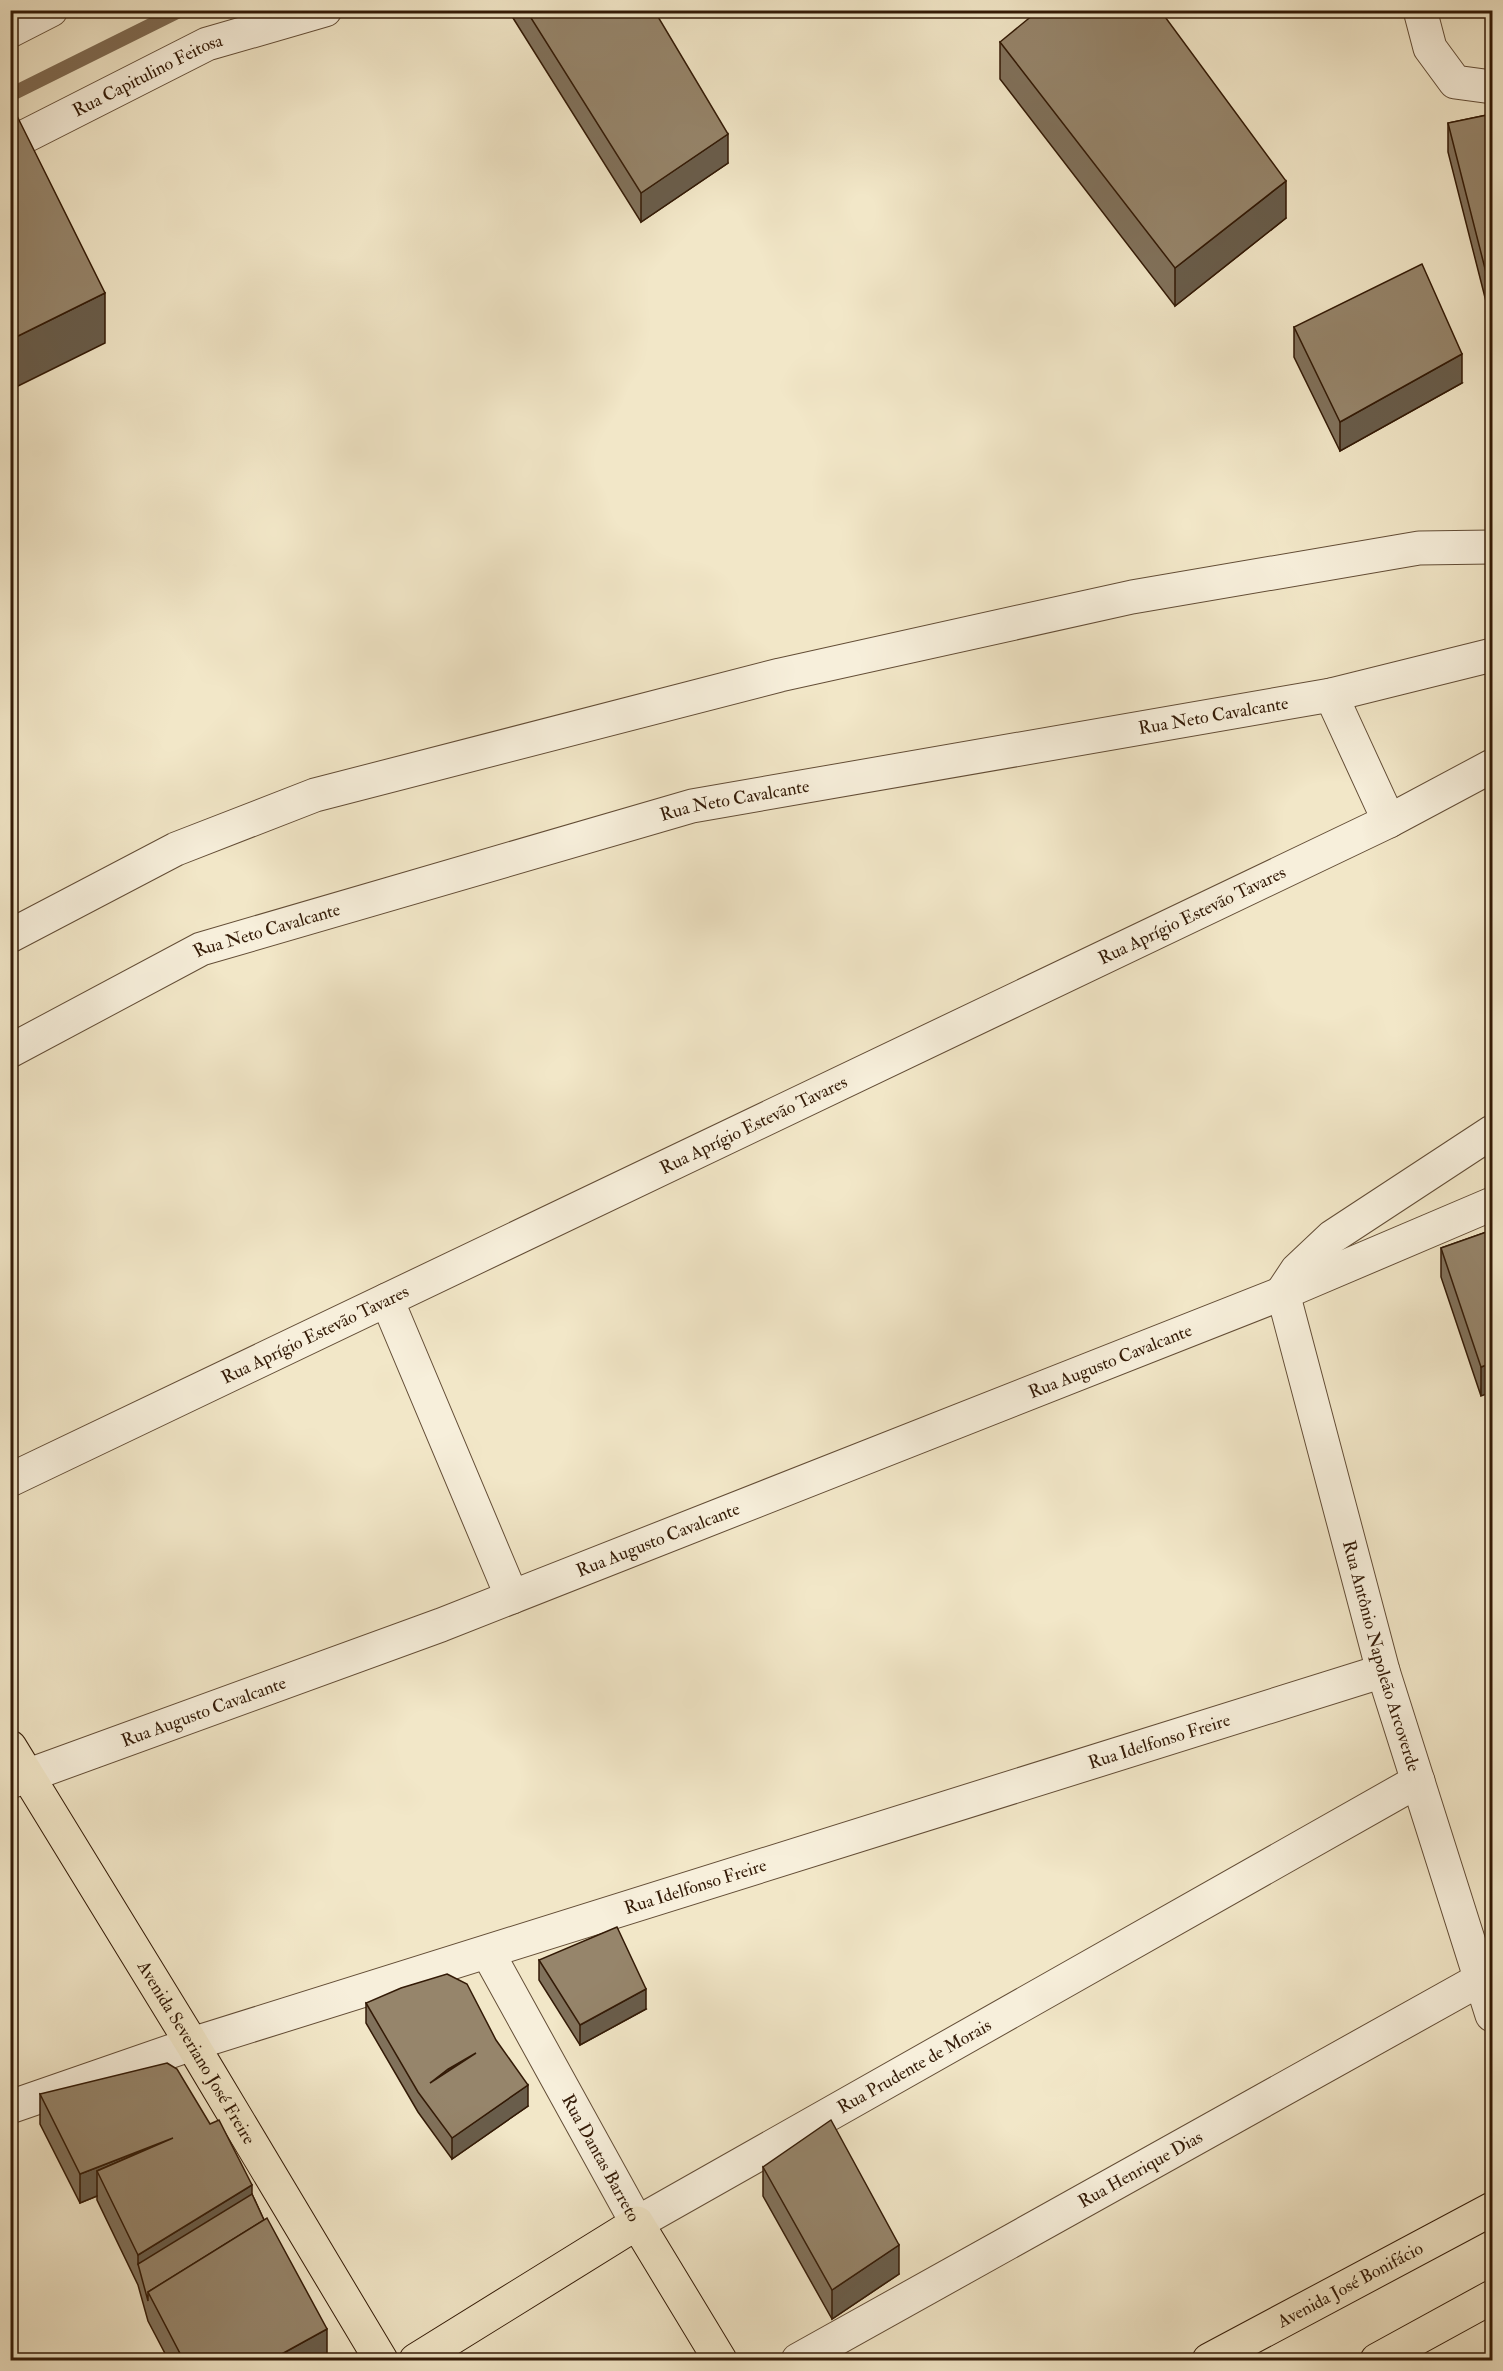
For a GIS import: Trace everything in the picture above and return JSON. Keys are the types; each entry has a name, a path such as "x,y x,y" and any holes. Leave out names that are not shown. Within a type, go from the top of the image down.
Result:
{"main road":[{"name":"Avenida Severiano José Freire","path":"10,1748 19,1779 192,2044 381,2361"},
{"name":"Avenida José Bonifácio","path":"1209,2361 1492,2209"},
{"name":"Rua Prudente de Morais","path":"416,2361 637,2223"},
{"name":"Rua Dantas Barreto","path":"637,2223 720,2361"},
{"path":"1377,2361 1492,2297"}],"street":[{"path":"10,32 51,10"},
{"name":"Rua Capitulino Feitosa","path":"10,144 207,44 325,10"},
{"path":"1420,10 1430,48 1455,82 1492,87"},
{"path":"10,936 176,849 326,792 780,675 1132,597 1419,548 1492,547"},
{"name":"Rua Neto Cavalcante","path":"10,1051 201,949 692,806 1331,695 1492,655"},
{"path":"1331,695 1389,821"},
{"name":"Rua Aprígio Estevão Tavares","path":"10,1480 1389,821 1492,766"},
{"path":"1283,1293 1297,1270 1332,1237 1492,1132"},
{"name":"Rua Augusto Cavalcante","path":"19,1779 512,1597 1283,1293 1492,1204"},
{"name":"Rua Antônio Napoleão Arcoverde","path":"1283,1293 1383,1671 1418,1781 1480,1934 1481,1979 1492,2015"},
{"path":"387,1300 512,1597"},
{"name":"Rua Idelfonso Freire","path":"10,2107 192,2044 1383,1671"},
{"name":"Rua Prudente de Morais","path":"637,2223 1418,1781"},
{"name":"Rua Dantas Barreto","path":"488,1953 637,2223"},
{"name":"Rua Henrique Dias","path":"798,2361 1481,1979"}],"building":[{"path":"526,10 654,10 728,134 641,193"},
{"path":"1039,10 1160,10 1286,181 1175,268 1000,42"},
{"path":"1492,114 1492,296 1448,123"},
{"path":"17,116 105,293 10,340 10,120"},
{"path":"1422,264 1462,354 1340,422 1294,327"},
{"path":"1492,1230 1492,1363 1481,1367 1441,1248"},
{"path":"617,1927 646,1989 580,2025 539,1960"},
{"path":"447,1974 467,1984 496,2040 528,2085 452,2138 418,2092 366,2003 401,1988","holes":["476,2053 430,2083 448,2069"]},
{"path":"167,2063 177,2069 210,2124 219,2120 252,2185 138,2255 97,2171 173,2138 80,2174 40,2094"},
{"path":"831,2120 899,2245 832,2290 763,2167"},
{"path":"252,2194 264,2220 148,2292 148,2301 138,2264"},
{"path":"267,2218 327,2329 269,2361 184,2361 148,2292"}],"waterway":[{"path":"10,95 181,10"}]}
